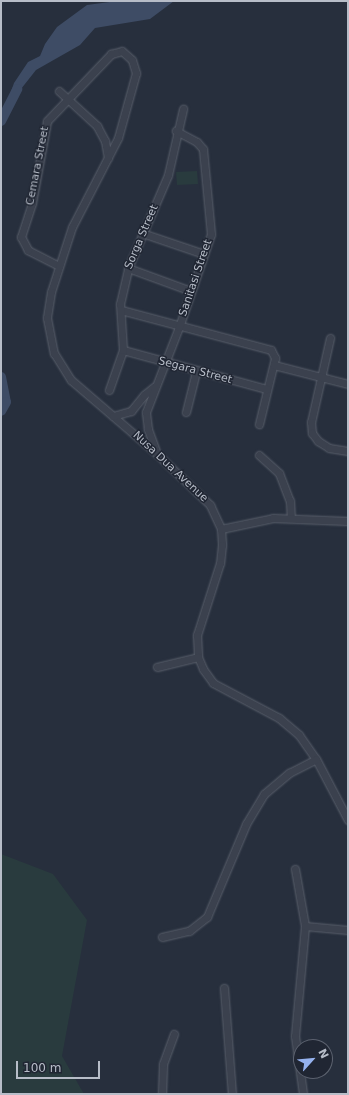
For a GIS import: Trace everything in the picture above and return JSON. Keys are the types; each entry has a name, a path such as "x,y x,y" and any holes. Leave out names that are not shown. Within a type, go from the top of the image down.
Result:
{"street":[{"name":"Cemara Street","path":"59,266 28,250 21,237 32,203 47,121 111,54 122,51 132,60 136,73 118,138 108,159"},
{"path":"59,91 96,126 105,141 108,159"},
{"name":"Sorga Street","path":"109,390 123,350 121,310 122,291 128,268 168,175 176,131 183,109"},
{"name":"Sanitasi Street","path":"157,454 148,429 146,412 152,400 154,387 179,327 211,234 203,148 197,142 176,131"},
{"name":"Nusa Dua Avenue","path":"108,159 72,227 59,266 47,318 54,353 71,380 157,454 210,505 221,529 220,563 197,635 198,657 213,683 279,718 299,735 316,759 348,820"},
{"path":"142,233 204,254"},
{"path":"128,268 191,291"},
{"path":"121,310 273,352 274,365 259,424"},
{"path":"330,338 310,422 312,433 318,441 329,448 348,452"},
{"name":"Segara Street","path":"123,350 196,372 267,389"},
{"path":"274,365 348,384"},
{"path":"186,412 196,372"},
{"name":"Sanitasi Street","path":"136,407 144,395 154,387"},
{"path":"113,416 136,407 146,412"},
{"path":"259,455 279,473 290,502 291,518"},
{"path":"221,529 258,520 291,518 348,521"},
{"path":"156,667 198,657"},
{"path":"162,937 189,931 208,917 246,824 264,794 288,773 316,759"},
{"path":"295,870 305,926 295,1036 303,1094"},
{"path":"305,926 348,930"},
{"path":"224,988 232,1094"},
{"path":"162,1094 163,1064 174,1034"}],"shaded area":[{"path":"197,171 198,184 177,185 176,172"},
{"path":"1,854 53,874 87,920 62,1056 84,1094 1,1094"}],"water":[{"path":"117,1 174,1 150,19 95,28 80,45 36,70 6,108 1,121 14,83 28,62 40,56 45,44 57,27 87,5"}],"waterway":[{"path":"1,121 17,89"},
{"path":"1,377 6,402 1,411"}]}
